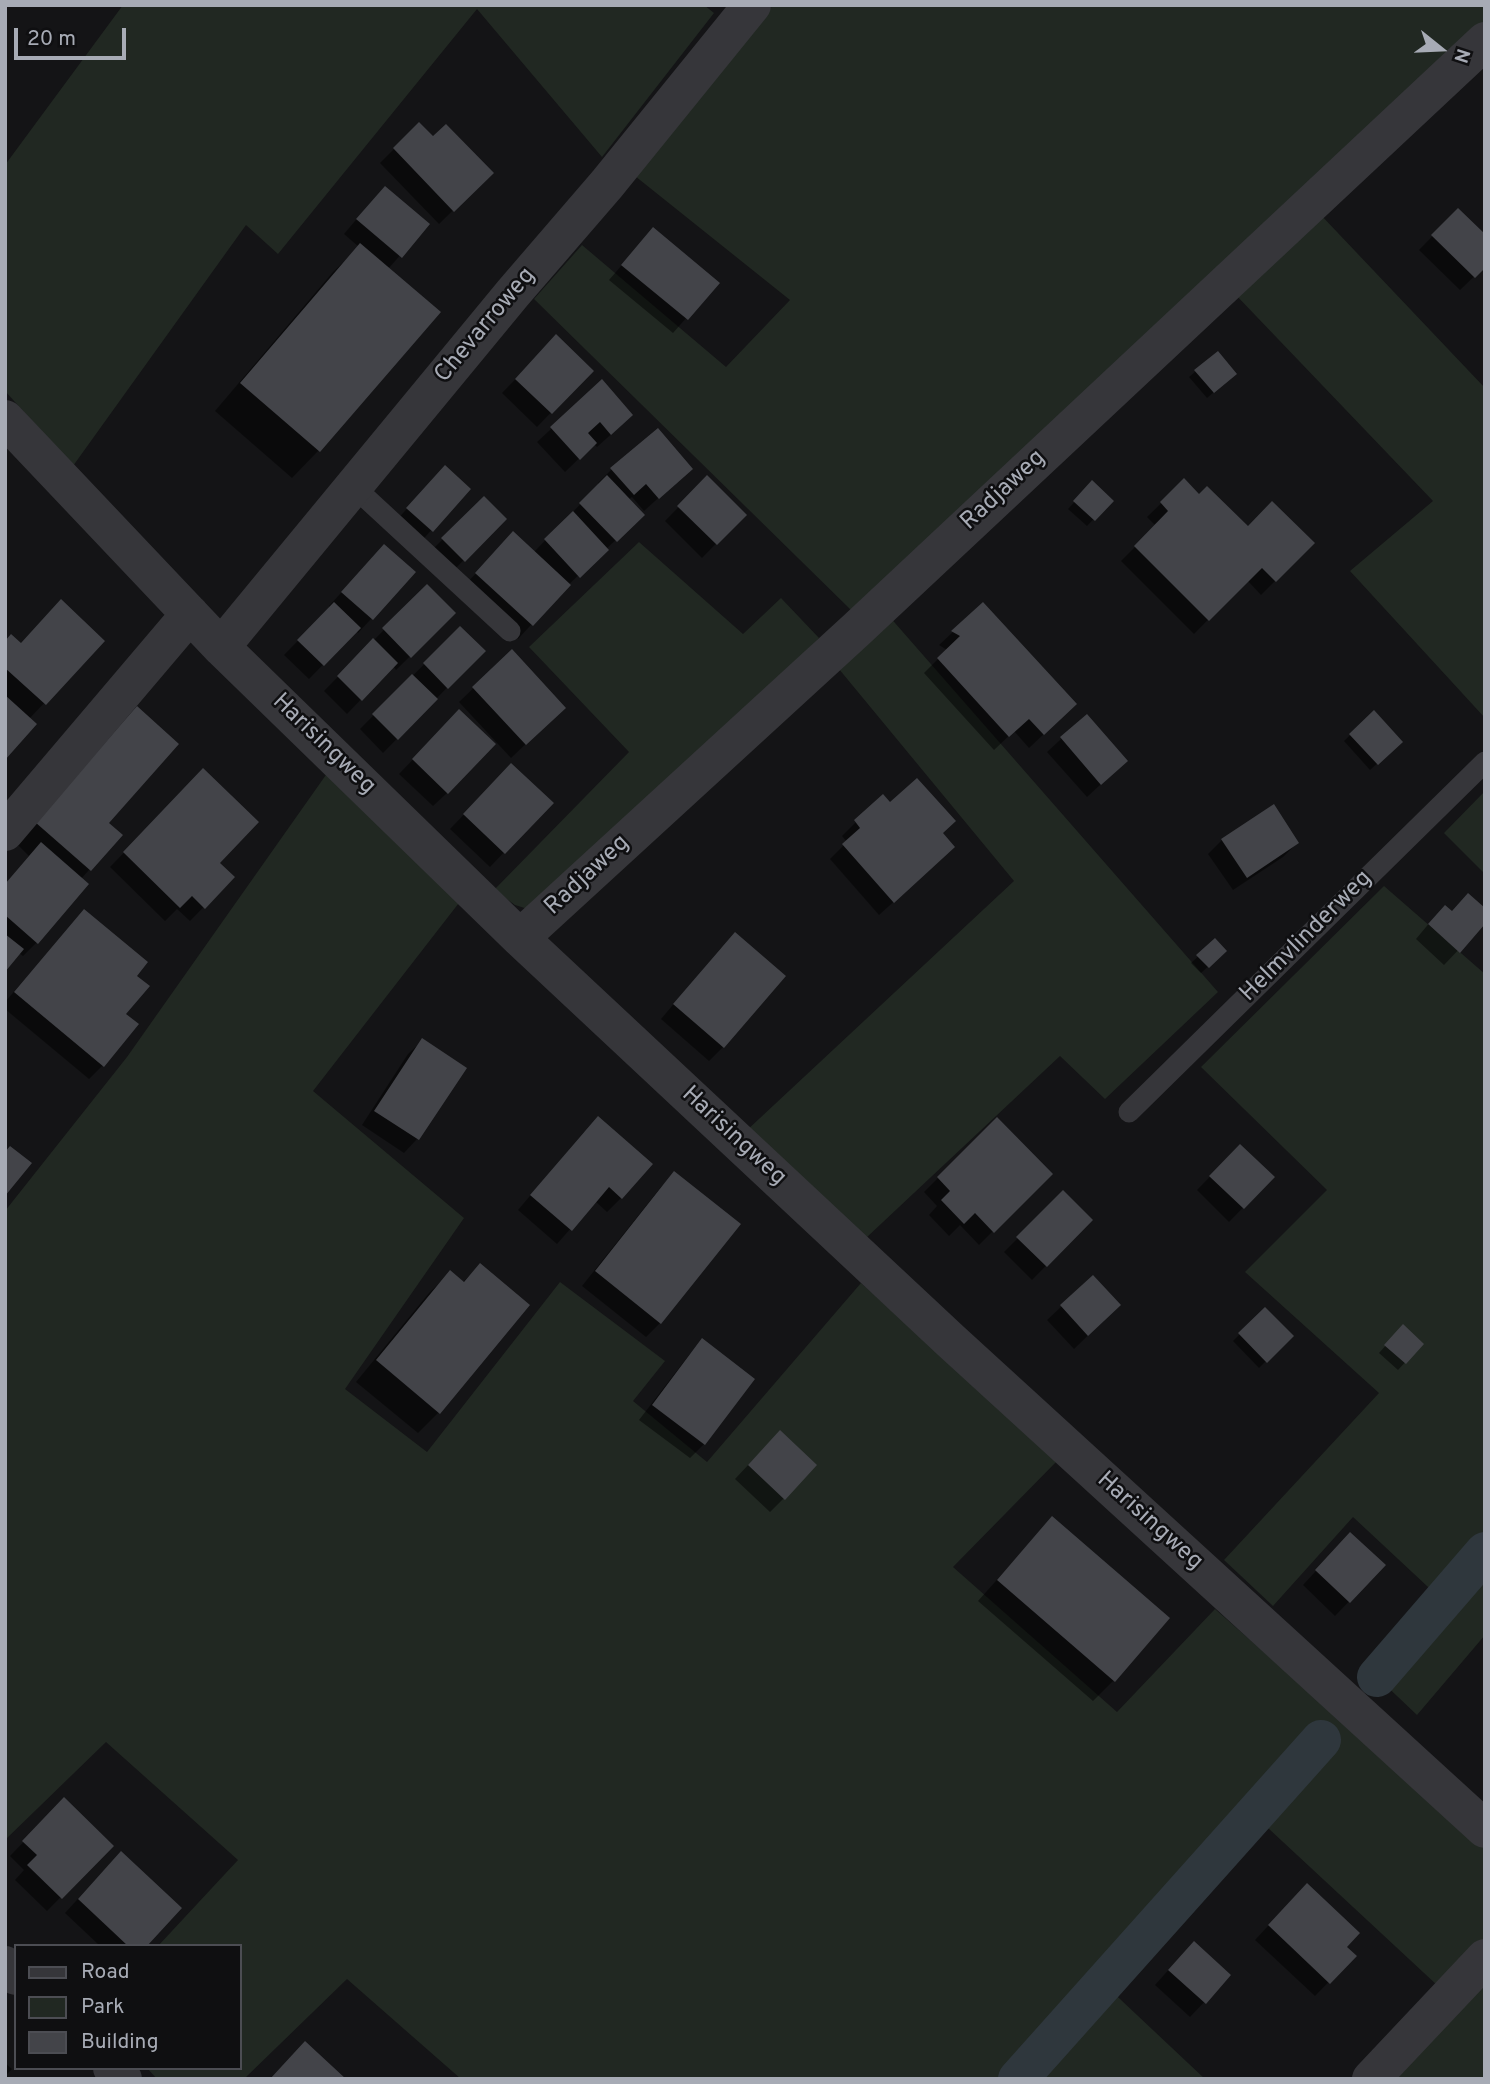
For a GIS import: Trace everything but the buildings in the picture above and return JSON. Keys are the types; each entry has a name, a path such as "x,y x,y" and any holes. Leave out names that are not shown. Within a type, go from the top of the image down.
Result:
{"street":[{"name":"Chevarroweg","path":"221,647 607,184 751,5"},
{"name":"Radjaweg","path":"520,938 845,639 1485,41"},
{"name":"Harisingweg","path":"5,419 221,647 520,938 951,1341 1485,1829"},
{"path":"5,832 190,614"},
{"path":"1371,2079 1485,1958"}],"lane":[{"path":"353,486 510,631"},
{"name":"Helmvlinderweg","path":"1129,1112 1485,762"}],"green space":[{"path":"123,5 704,5 714,13 602,157 477,9 278,254 246,225 73,466 5,391 5,165"},
{"path":"773,5 1485,5 1485,22 851,610 534,299 582,245 726,367 790,300 635,176"},
{"path":"1319,213 1485,388 1485,718 1350,571 1433,501 1234,293"},
{"path":"639,542 743,634 781,598 819,638 756,704 534,911 515,905 494,890 629,752 529,647"},
{"path":"888,615 1218,992 1105,1099 1060,1056 866,1238 745,1132 1014,881 834,663"},
{"path":"328,772 462,899 313,1091 464,1218 345,1389 427,1452 560,1282 665,1361 633,1401 707,1462 861,1283 1058,1460 953,1567 1117,1712 1215,1609 1485,1847 1485,1938 1438,1986 1254,1815 1103,1983 1205,2079 461,2079 347,1979 244,2079 157,2079 149,2070 242,2070 242,1944 160,1944 238,1860 106,1742 5,1840 5,1211 127,1057"},
{"path":"1485,791 1485,874 1444,833"},
{"path":"1384,886 1485,974 1485,1635 1417,1715 1377,1677 1442,1600 1353,1517 1273,1606 1224,1560 1379,1393 1245,1272 1327,1190 1201,1067"},
{"path":"1485,1978 1485,2079 1392,2079"}],"waterway":[{"path":"1377,1677 1485,1552"},
{"path":"1018,2079 1321,1740"}]}
